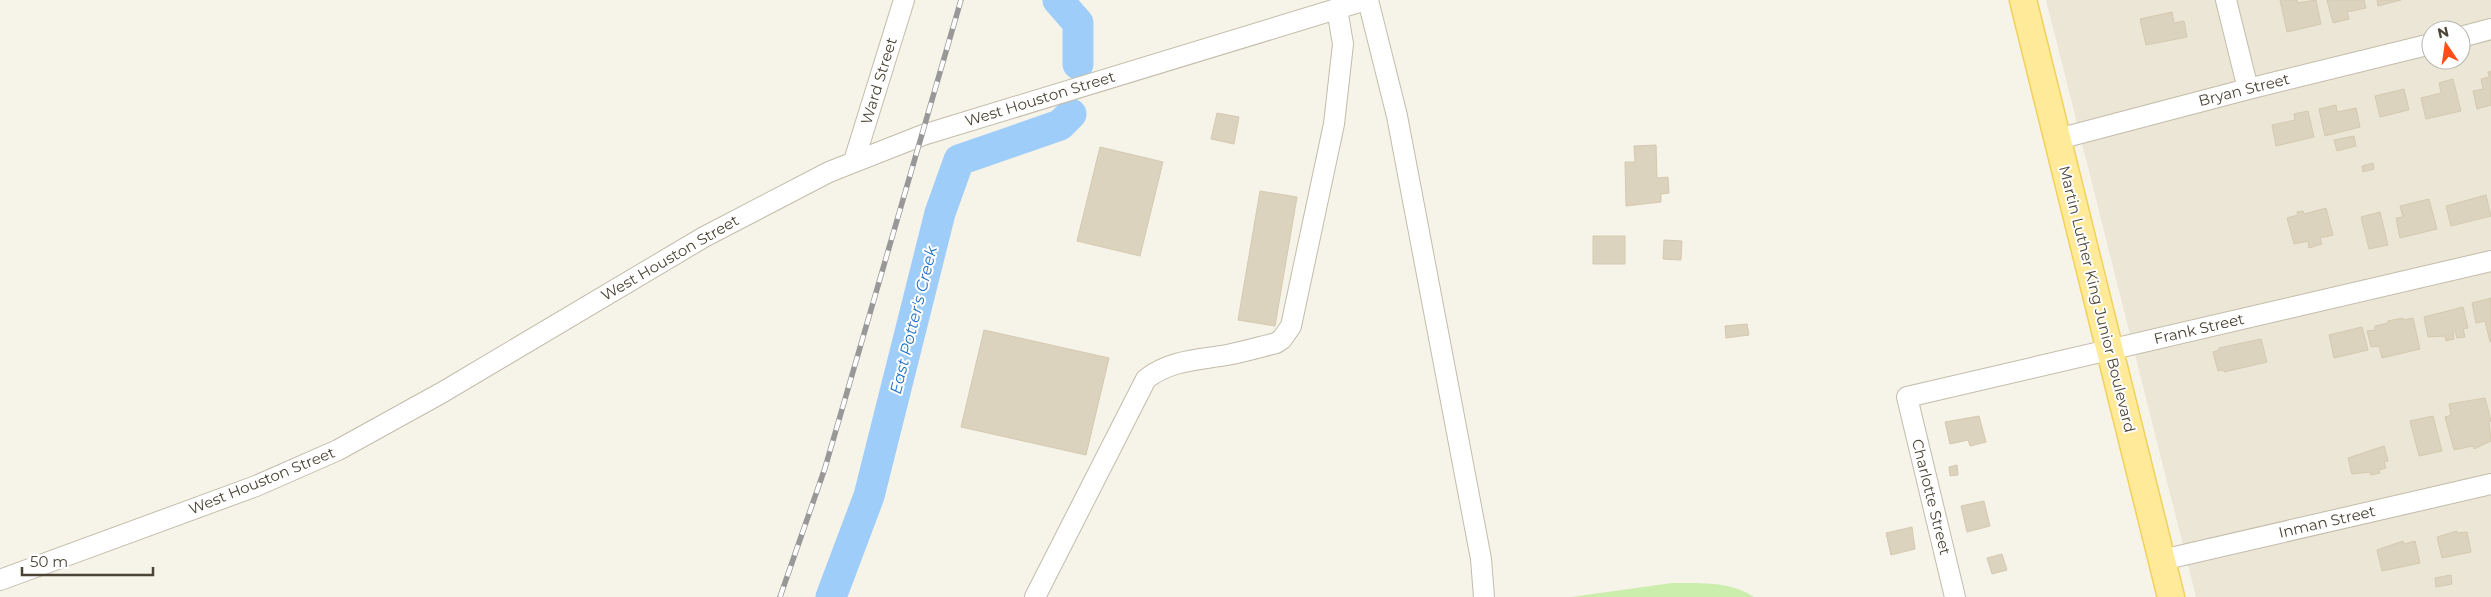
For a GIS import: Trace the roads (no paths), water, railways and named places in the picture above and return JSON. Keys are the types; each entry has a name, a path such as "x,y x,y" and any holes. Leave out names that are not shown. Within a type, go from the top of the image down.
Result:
{"main road":[{"name":"Martin Luther King Junior Boulevard","path":"2023,0 2172,597"}],"street":[{"name":"Ward Street","path":"854,162 904,0"},
{"name":"West Houston Street","path":"0,580 256,486 338,450 443,392 704,237 772,200 854,162 923,135 1367,0"},
{"path":"1367,0 1398,125 1481,559 1484,597"},
{"path":"2226,0 2248,89"},
{"path":"1035,597 1146,379 1153,373 1180,362 1228,355 1276,343 1282,339 1291,326 1334,124 1343,44 1337,9"},
{"path":"2471,34 2491,29"},
{"name":"Bryan Street","path":"2058,139 2248,89 2421,46"},
{"name":"Frank Street","path":"1907,397 2491,262"},
{"name":"Charlotte Street","path":"1907,397 1955,597"},
{"name":"Inman Street","path":"2162,560 2491,484"}],"waterway":[{"name":"East Potter's Creek","path":"1058,0 1078,23 1078,64"},
{"name":"East Potter's Creek","path":"831,597 869,496 940,213 959,160 1060,125 1071,114"}],"railway":[{"path":"780,597 825,468 961,0"}]}
